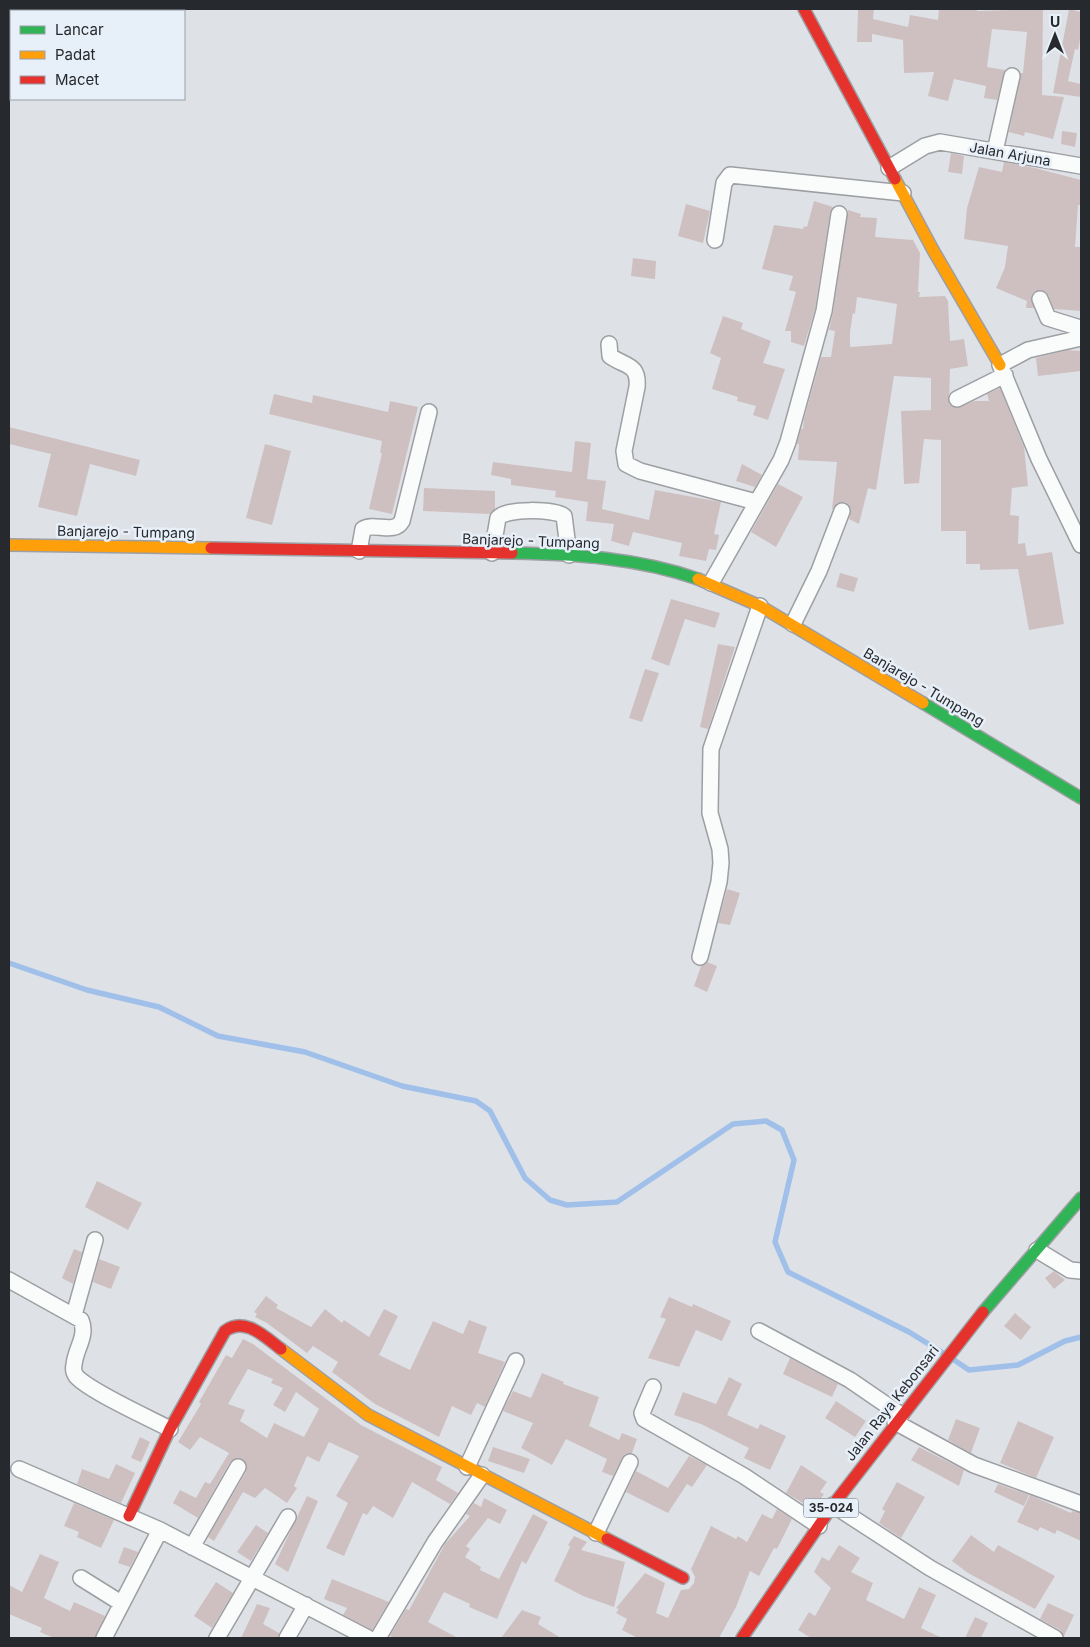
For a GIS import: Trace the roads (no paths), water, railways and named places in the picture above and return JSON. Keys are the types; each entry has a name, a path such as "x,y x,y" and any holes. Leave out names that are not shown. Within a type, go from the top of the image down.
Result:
{"main road":[{"path":"804,9 891,167 933,250 1005,366"},
{"name":"Banjarejo - Tumpang","path":"9,545 569,555 626,562 711,583 760,606 1081,798"},
{"name":"Jalan Raya Kebonsari","path":"742,1638 818,1526 898,1419 962,1338 1081,1198"},
{"path":"128,1516 170,1429 225,1331 234,1325 240,1325 260,1334 368,1415 683,1578"}],"street":[{"path":"995,152 1012,76"},
{"name":"Jalan Arjuna","path":"891,167 932,143 940,142 1081,166"},
{"path":"716,240 724,182 730,176 903,193"},
{"path":"711,583 781,460 824,312 839,214"},
{"path":"957,400 1028,350 1081,337 1077,327 1048,318 1040,299"},
{"path":"608,344 610,356 632,368 637,373 638,387 624,451 626,464 640,471 756,502"},
{"path":"1005,366 1039,459 1081,545"},
{"path":"359,552 363,529 369,526 393,528 402,521 429,412"},
{"path":"492,553 498,518 506,511 523,511 557,513 564,516 569,555"},
{"path":"793,624 819,571 842,511"},
{"path":"700,957 719,882 721,863 719,844 710,813 711,749 760,606"},
{"path":"74,1315 96,1240"},
{"path":"1036,1250 1064,1267 1081,1271"},
{"path":"9,1280 81,1320 84,1331 74,1361 74,1374 94,1389 170,1429"},
{"path":"760,1331 850,1380 898,1419 974,1465 1079,1500"},
{"path":"467,1467 516,1361"},
{"path":"653,1387 642,1413 644,1419 744,1476 818,1526"},
{"path":"596,1533 630,1462"},
{"path":"192,1546 238,1467"},
{"path":"19,1470 160,1530 368,1638"},
{"path":"378,1638 435,1542 482,1475"},
{"path":"833,1505 930,1568 1055,1638"},
{"path":"216,1638 251,1576 288,1517"},
{"path":"104,1638 160,1530"},
{"path":"81,1578 121,1603"},
{"path":"287,1638 306,1605"}],"waterway":[{"path":"9,963 87,990 159,1007 218,1036 305,1052 402,1086 476,1101 490,1111 525,1178 550,1200 567,1205 617,1202 733,1124 766,1121 782,1130 794,1160 775,1242 788,1272 909,1332 943,1353"},
{"path":"951,1358 969,1370 1018,1365 1065,1341 1081,1337"}]}
